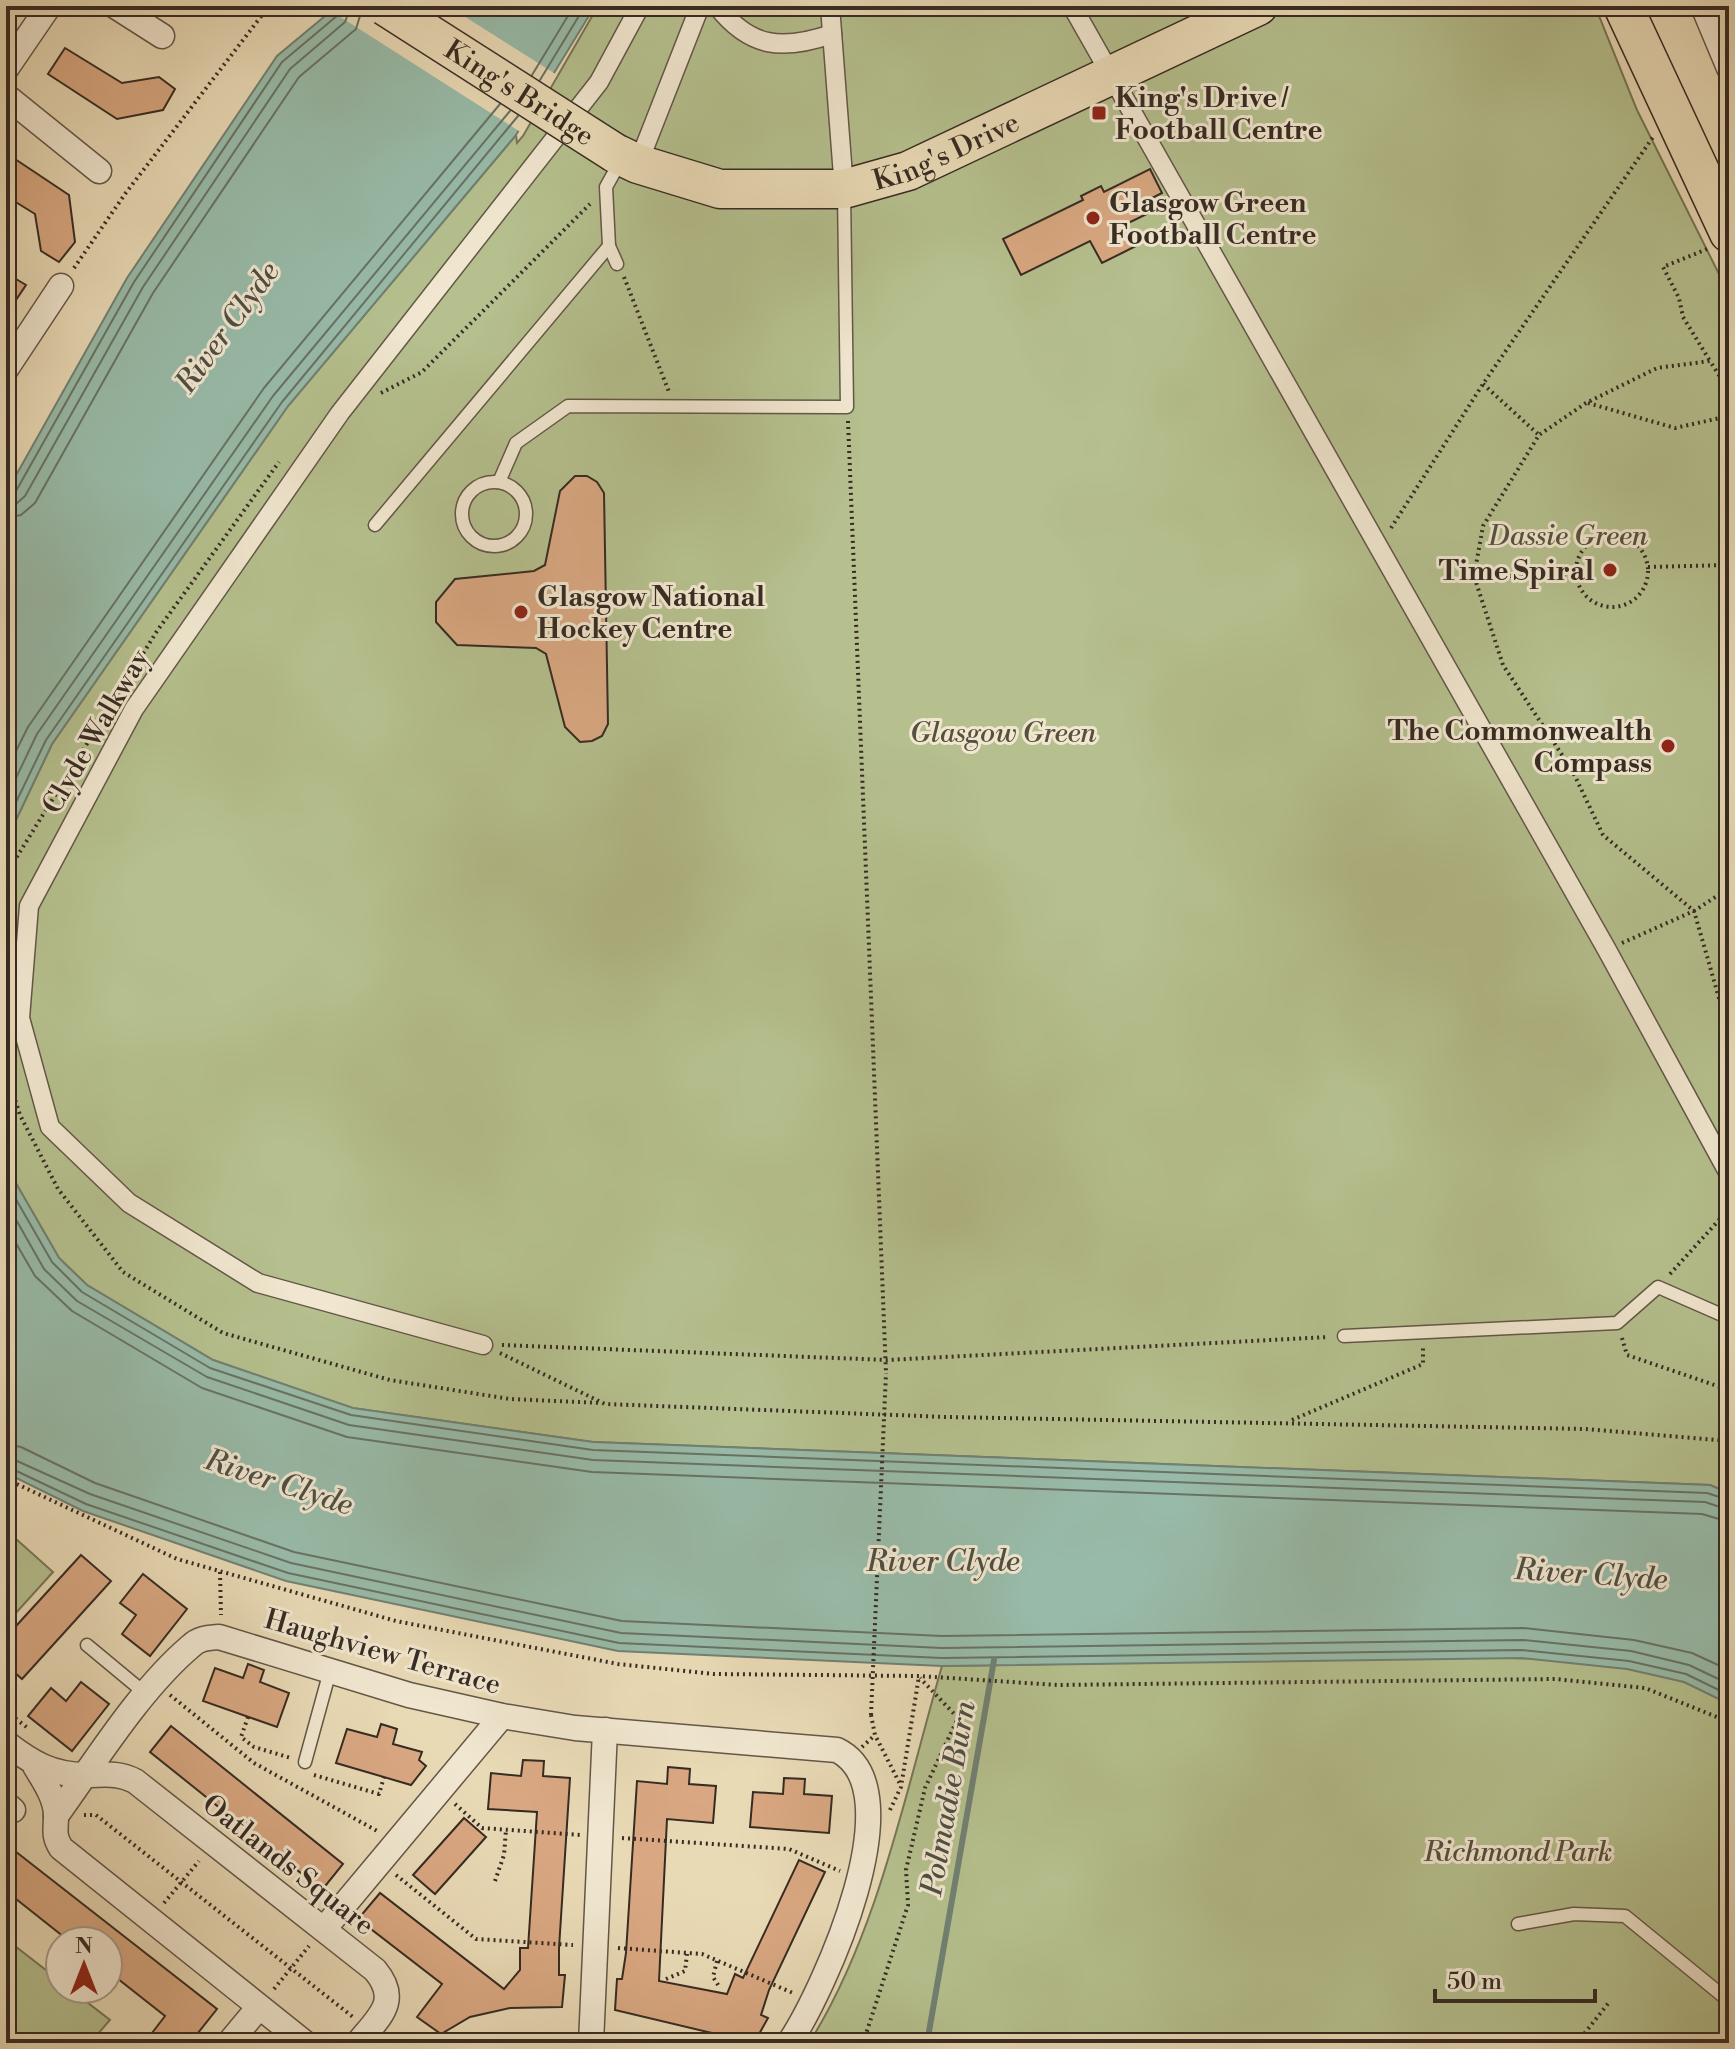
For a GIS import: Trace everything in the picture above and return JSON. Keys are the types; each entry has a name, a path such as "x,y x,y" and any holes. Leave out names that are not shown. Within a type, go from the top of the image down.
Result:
{"main road":[{"name":"King's Bridge","path":"385,6 620,165"},
{"name":"King's Drive","path":"620,165 720,189 844,189 908,171 1258,6"},
{"path":"1623,6 1724,239"}],"street":[{"path":"6,69 49,6"},
{"path":"115,6 162,36"},
{"name":"Clyde Walkway","path":"483,1345 258,1283 129,1203 50,1127 20,1018 29,906 134,709 340,413 599,82 640,6"},
{"path":"620,165 700,6"},
{"path":"717,6 733,26 762,43 806,43 832,34"},
{"path":"830,6 844,189"},
{"path":"1072,6 1607,950 1729,1174"},
{"path":"1703,6 1726,56"},
{"path":"6,96 99,171"},
{"path":"6,368 61,286"},
{"name":"Haughview Terrace","path":"88,1775 151,1689 191,1645 203,1638 222,1637 409,1695 502,1716 605,1730 823,1747 851,1756 864,1776 865,1832 859,1880"},
{"path":"324,1929 502,1716"},
{"path":"591,2043 605,1730"},
{"path":"6,1743 35,1766 50,1791 56,1816 54,1828 61,1848 305,2043"},
{"name":"Oatlands Square","path":"35,1766 88,1775 114,1773 135,1781 324,1929 383,1980 388,2001 364,2036"},
{"path":"56,1816 88,1775"},
{"path":"789,2043 813,2002 844,1933 859,1880"},
{"path":"229,2043 259,2007"}],"lane":[{"path":"617,264 609,246 620,165"},
{"path":"499,482 516,443 568,406 847,407 844,189"},
{"path":"375,525 609,246"},
{"path":"499,482 517,492 526,510 526,520 522,530 507,543 486,545 469,533 462,513 465,502 478,486 499,482"},
{"path":"1344,1336 1617,1323 1658,1287 1729,1318"},
{"path":"87,1645 151,1689"},
{"path":"305,1762 330,1671"},
{"path":"1518,1924 1574,1914 1625,1916 1729,2001"}],"path":[{"path":"61,286 125,194 269,6"},
{"path":"1379,547 1483,384 1670,112"},
{"path":"340,413 422,372 620,165"},
{"path":"1724,239 1663,267 1679,298 1683,317 1729,391"},
{"path":"617,264 640,311 674,406"},
{"path":"1710,361 1657,368 1586,403 1539,435 1483,526 1474,576 1503,665 1572,770 1603,835 1694,911 1729,1033"},
{"path":"1483,384 1539,435"},
{"path":"1586,403 1675,428 1729,416"},
{"path":"847,407 887,1360 871,1715 875,1735 901,1787 919,1676"},
{"path":"1608,534 1627,538 1637,544 1648,567 1645,586 1634,601 1616,608 1601,607 1588,600 1577,586 1575,566 1585,545 1608,534"},
{"path":"1648,567 1729,565"},
{"path":"1474,576 1576,576"},
{"path":"1607,950 1694,911 1720,894 1729,880"},
{"path":"1658,1287 1729,1209"},
{"path":"1617,1323 1627,1355 1729,1390"},
{"path":"1289,1422 1423,1364 1422,1333"},
{"path":"483,1345 887,1360 1344,1336"},
{"path":"483,1345 605,1404 947,1417 1586,1429 1729,1441"},
{"path":"6,1479 177,1559 396,1621 618,1664 714,1674 919,1676 1057,1685 1555,1679 1645,1688 1729,1722"},
{"path":"220,1571 222,1637"},
{"path":"863,2043 908,1905 906,1870 925,1788 958,1718 919,1676"},
{"path":"151,1689 254,1763 397,1842"},
{"path":"447,1797 482,1828 789,1849 859,1880"},
{"path":"96,1815 291,1968 364,2036"},
{"path":"495,1881 504,1855 506,1830"},
{"path":"150,1921 214,1843"},
{"path":"388,1869 476,1939 687,1953 717,1961 813,2002"},
{"path":"259,2007 324,1929"},
{"path":"666,1979 685,1971 687,1953"},
{"path":"717,1961 713,1977 720,1988"},
{"path":"1577,2043 1610,2001"}],"green space":[{"name":"Glasgow Green","path":"598,6 1595,6 1637,110 1729,294 1729,1493 1710,1485 593,1442 352,1408 213,1360 87,1285 59,1258 6,1166 6,841 52,744 288,406 516,135 517,143 523,136"},
{"path":"6,1530 53,1572 6,1624"},
{"name":"Richmond Park","path":"1451,1657 1569,1660 1629,1668 1684,1682 1729,1704 1729,2043 809,2043 833,2001 872,1909 942,1666"},
{"path":"6,1939 44,1969 44,2005 91,2005 110,2020 90,2043 6,2043"}],"water":[{"name":"River Clyde","path":"337,6 595,6 516,135 288,406 52,744 6,841 6,493 127,278 277,56"},
{"name":"River Clyde","path":"6,1166 59,1258 87,1285 213,1360 353,1408 593,1442 1710,1485 1729,1493 1729,1704 1684,1682 1627,1669 1522,1658 942,1666 618,1651 286,1581 83,1511 6,1473"}],"pier":[{"path":"331,6 448,6 557,75 522,133 328,9"}],"building":[{"path":"65,48 122,83 159,77 175,89 163,110 117,119 48,74"},
{"path":"6,153 69,195 75,242 59,262 41,251 35,214 6,196"},
{"name":"Glasgow Green Football Centre","path":"1150,169 1162,193 1148,200 1153,211 1126,224 1136,246 1102,263 1090,241 1021,275 1003,239 1083,200 1081,196 1101,186 1104,192"},
{"path":"6,273 26,285 6,315"},
{"name":"Glasgow National Hockey Centre","path":"575,476 587,476 597,482 604,493 608,724 602,736 580,742 565,727 546,654 536,648 457,645 436,622 436,602 455,579 534,571 545,565 560,491"},
{"path":"81,1555 111,1581 22,1679 6,1665 6,1637"},
{"path":"143,1574 187,1609 150,1656 122,1634 136,1615 120,1603"},
{"path":"248,1664 264,1670 260,1682 289,1693 277,1727 203,1701 215,1668 243,1678"},
{"path":"81,1682 109,1704 72,1751 28,1716 51,1688 66,1701"},
{"path":"381,1724 397,1729 393,1744 422,1752 419,1760 426,1766 411,1785 336,1763 347,1729 377,1737"},
{"path":"171,1726 343,1864 322,1890 150,1752"},
{"path":"523,1760 544,1761 543,1776 570,1778 559,1948 559,1975 565,1975 562,2007 510,2008 470,2017 441,2034 417,2017 442,1984 358,1919 380,1893 504,1989 520,1970 520,1948 528,1948 537,1812 488,1809 491,1773 521,1776"},
{"path":"668,1767 690,1769 689,1784 716,1786 713,1823 667,1819 659,1981 727,1994 735,1974 743,1978 799,1860 825,1872 769,1990 761,2015 768,2018 754,2043 615,2010 617,1979 622,1979 626,1953 637,1781 667,1784"},
{"path":"784,1778 805,1779 804,1794 832,1796 829,1833 750,1827 753,1792 783,1794"},
{"path":"464,1818 486,1837 435,1894 413,1875"},
{"path":"6,1844 110,1925 49,1925 6,1891"},
{"path":"124,1936 217,2009 190,2043 165,2043 152,2033 165,2016 124,1984"}],"waterway":[{"name":"Polmadie Burn","path":"927,2043 994,1660"}],"place":[{"name":"King's Drive / Football Centre","path":"1099,113"},
{"name":"Glasgow Green Football Centre","path":"1093,218"},
{"name":"Time Spiral","path":"1610,570"},
{"name":"Glasgow National Hockey Centre","path":"521,612"},
{"name":"The Commonwealth Compass","path":"1668,746"}],"park label":[{"name":"Dassie Green","path":"1568,535"}]}
